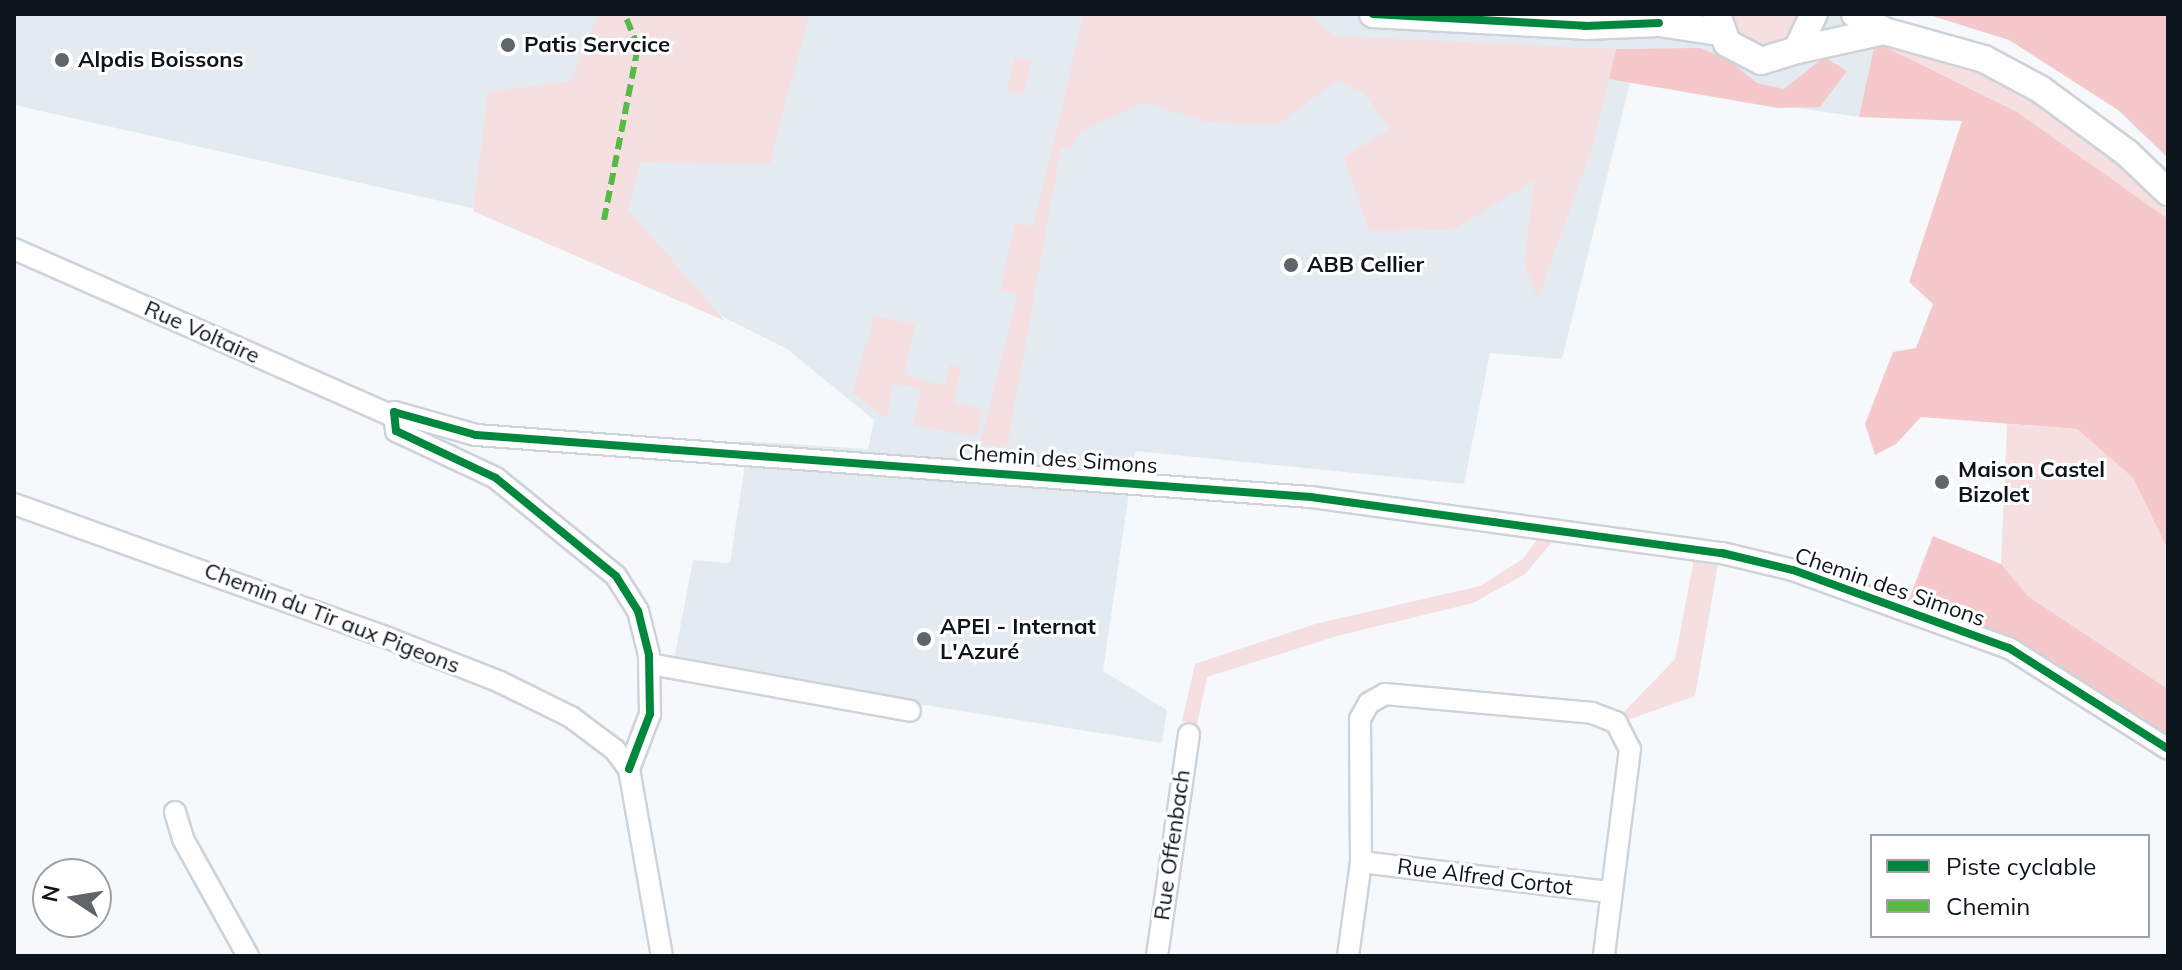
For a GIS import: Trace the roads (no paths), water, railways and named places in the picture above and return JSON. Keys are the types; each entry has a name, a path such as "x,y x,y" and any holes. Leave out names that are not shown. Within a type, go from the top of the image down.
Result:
{"street":[{"path":"1373,14 1585,26 1668,19 1719,23 1737,52 1761,61 1884,31"},
{"path":"1797,50 1814,14"},
{"path":"1855,14 1884,31 1984,59 2040,89 2127,153 2168,192"},
{"name":"Rue Voltaire","path":"14,249 391,415"},
{"name":"Chemin des Simons","path":"391,415 401,411 438,427 488,436 1311,497 1722,553 1793,570 2009,648 2168,749"},
{"path":"391,415 403,437 496,478 616,576 638,611 650,664 648,724 629,769 662,956"},
{"name":"Chemin du Tir aux Pigeons","path":"14,504 500,682 571,717 615,750 629,769"},
{"path":"650,664 910,711"},
{"path":"1348,956 1361,862 1357,749 1360,719 1369,703 1385,694 1417,694 1592,713 1616,722 1630,749 1604,956"},
{"path":"615,750 648,724"},
{"name":"Rue Offenbach","path":"1157,956 1189,734"},
{"path":"175,812 183,839 248,956"},
{"name":"Rue Alfred Cortot","path":"1361,862 1610,892"}],"place":[{"name":"Patis Servcice","path":"508,45"},
{"name":"Alpdis Boissons","path":"62,60"},
{"name":"ABB Cellier","path":"1291,265"},
{"name":"Maison Castel Bizolet","path":"1942,482"},
{"name":"APEI - Internat L'Azuré","path":"924,639"}]}
